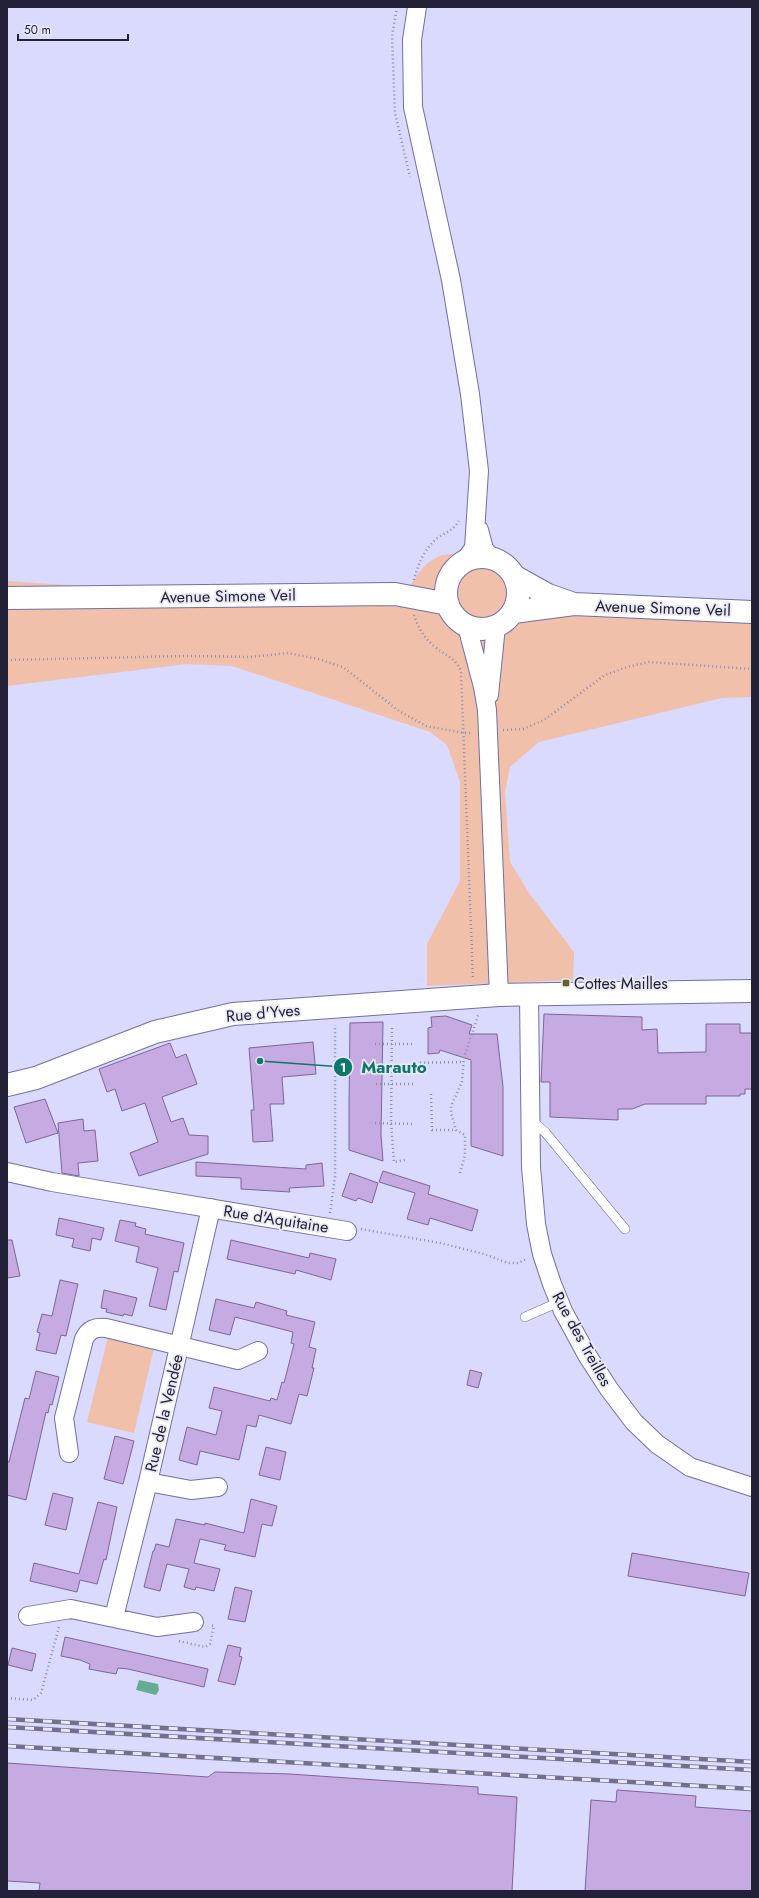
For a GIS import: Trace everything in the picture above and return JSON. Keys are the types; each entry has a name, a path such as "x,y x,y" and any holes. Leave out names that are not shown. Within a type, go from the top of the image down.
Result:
{"main road":[{"path":"406,594 431,586 479,558 492,559 504,565 514,576 548,594 574,604"},
{"path":"457,570 447,590 448,604 453,614 467,626 477,629 496,626 506,620 513,612 518,600 518,591 514,576"},
{"name":"Avenue Simone Veil","path":"7,598 406,594 448,604"},
{"path":"513,612 574,604"},
{"name":"Avenue Simone Veil","path":"574,604 752,612"},
{"name":"Rue d'Yves","path":"7,1085 36,1078 155,1032 233,1014 529,994 752,991"}],"street":[{"path":"417,7 412,40 413,107 451,280 470,394 479,471 469,518 474,548 457,570"},
{"path":"469,518 484,549 492,559"},
{"path":"467,626 483,687 487,710"},
{"path":"486,996 487,710 496,626"},
{"name":"Rue des Treilles","path":"529,994 532,1191 542,1254 559,1302 587,1355 609,1389 634,1422 657,1444 690,1468 752,1487"},
{"name":"Rue d'Aquitaine","path":"7,1172 52,1182 347,1231"},
{"name":"Rue de la Vendée","path":"114,1617 148,1482 211,1208"},
{"path":"69,1453 64,1418 84,1339 88,1332 97,1327 238,1360 258,1351"},
{"path":"148,1482 191,1490 218,1487"},
{"path":"28,1616 71,1609 157,1627 194,1622"}],"lane":[{"path":"530,1119 545,1132 625,1228"},
{"path":"525,1317 559,1302"}],"path":[{"path":"397,7 392,36 395,113 412,182"},
{"path":"456,1130 451,1113 451,1106 462,1082 463,1062 486,996 464,733 461,671 456,662 435,647 419,628 406,594 425,552 438,538 469,518"},
{"path":"7,660 188,656 250,657 288,653 318,659 343,667 399,711 426,726 464,733 487,730 523,729 544,720 605,675 627,667 649,662 752,669"},
{"path":"326,1227 335,1177 335,1007"},
{"path":"392,1028 391,1123 394,1162 406,1160"},
{"path":"375,1044 412,1044"},
{"path":"412,1063 463,1062"},
{"path":"376,1084 413,1084"},
{"path":"431,1094 432,1130 456,1130 464,1135 465,1155 460,1173"},
{"path":"375,1123 413,1124"},
{"name":"Rue d'Aquitaine","path":"347,1231 357,1228 420,1239 477,1252 513,1264 542,1254"},
{"path":"7,1698 33,1700 42,1693 58,1628 63,1624"}],"shaded area":[{"path":"465,553 508,568 535,596 752,612 752,697 722,698 539,742 510,767 505,792 510,862 529,893 574,952 573,980 427,986 427,944 460,881 460,782 447,745 430,732 232,666 187,664 7,686 7,581 401,607 416,576 428,563 443,555"},
{"path":"108,1337 154,1348 134,1433 87,1422"},
{"path":"139,1680 158,1684 159,1690 156,1695 136,1690"}],"building":[{"path":"544,1014 642,1017 642,1030 657,1029 658,1053 706,1052 706,1024 740,1024 740,1033 752,1033 752,1089 745,1089 745,1094 740,1094 740,1096 706,1096 706,1104 645,1104 632,1109 618,1109 618,1120 550,1117 550,1082 541,1082"},
{"path":"446,1016 472,1025 469,1034 497,1034 503,1087 503,1156 471,1146 471,1060 440,1050 439,1053 428,1054 428,1028 432,1027 431,1017"},
{"path":"383,1022 381,1135 383,1161 349,1150 349,1103 350,1023"},
{"path":"313,1042 316,1074 282,1077 284,1104 270,1104 273,1141 253,1142 251,1110 254,1110 249,1048"},
{"path":"170,1043 176,1058 186,1054 197,1084 162,1097 171,1122 183,1118 189,1135 208,1136 208,1154 139,1176 130,1153 158,1142 145,1103 122,1111 115,1089 107,1092 99,1069"},
{"path":"45,1099 58,1133 26,1143 14,1107"},
{"path":"83,1119 84,1131 95,1130 98,1161 78,1163 79,1176 62,1173 58,1123"},
{"path":"196,1162 306,1169 306,1165 322,1163 324,1186 289,1188 290,1192 241,1189 241,1178 196,1176"},
{"path":"383,1171 430,1186 428,1194 478,1210 472,1231 430,1218 428,1225 407,1219 415,1193 379,1182"},
{"path":"350,1173 378,1183 372,1203 358,1198 356,1201 342,1196"},
{"path":"59,1218 104,1228 101,1240 92,1238 90,1251 72,1247 74,1239 56,1235"},
{"path":"120,1220 136,1223 135,1226 146,1229 145,1234 184,1243 178,1272 174,1271 166,1310 149,1306 158,1268 136,1262 139,1247 115,1241"},
{"path":"7,1240 12,1240 20,1276 7,1278"},
{"path":"231,1240 309,1258 310,1253 336,1259 331,1280 296,1270 295,1274 227,1259"},
{"path":"60,1280 78,1284 66,1336 61,1335 56,1354 36,1350 40,1333 37,1332 42,1314 52,1316"},
{"path":"104,1290 137,1298 132,1316 124,1314 123,1316 106,1312 107,1309 101,1308"},
{"path":"216,1299 254,1308 256,1302 287,1311 286,1315 315,1322 309,1347 316,1349 312,1368 314,1368 307,1396 299,1394 291,1424 259,1415 256,1427 247,1425 239,1460 200,1451 197,1465 179,1460 187,1427 216,1435 222,1411 209,1408 214,1387 270,1401 271,1398 277,1400 282,1382 284,1383 294,1344 291,1343 293,1332 235,1317 230,1335 209,1330"},
{"path":"470,1370 482,1373 478,1388 467,1385"},
{"path":"36,1371 59,1377 52,1405 50,1404 48,1413 46,1412 26,1500 7,1495 7,1461 9,1462 25,1398 29,1399"},
{"path":"115,1436 134,1441 123,1484 104,1479"},
{"path":"266,1447 286,1452 280,1480 259,1475"},
{"path":"53,1493 73,1498 66,1530 45,1525"},
{"path":"251,1499 277,1506 272,1526 262,1524 255,1557 224,1550 226,1545 200,1539 194,1563 220,1569 214,1591 196,1587 195,1590 184,1587 189,1569 167,1564 160,1591 144,1587 156,1544 169,1547 176,1519 205,1525 205,1523 244,1533"},
{"path":"98,1502 117,1507 106,1560 104,1559 97,1584 80,1580 77,1592 30,1581 34,1563 79,1574"},
{"path":"632,1553 749,1573 745,1596 628,1576"},
{"path":"235,1587 252,1591 245,1622 228,1619"},
{"path":"65,1637 208,1669 204,1687 128,1669 118,1668 116,1674 89,1669 90,1664 61,1656"},
{"path":"228,1645 241,1648 239,1656 242,1657 235,1685 218,1681"},
{"path":"12,1648 36,1654 32,1671 8,1665"},
{"path":"7,1763 208,1777 215,1772 290,1774 478,1787 478,1794 517,1797 512,1891 39,1891 40,1883 7,1881"},
{"path":"617,1790 696,1796 695,1807 752,1811 752,1891 585,1891 591,1800 616,1802"}],"railway":[{"path":"7,1719 752,1762"},
{"path":"7,1727 752,1770"},
{"path":"7,1746 752,1789"}],"place":[{"name":"Cottes Mailles","path":"566,983"},
{"name":"Marauto","path":"260,1061"}]}
